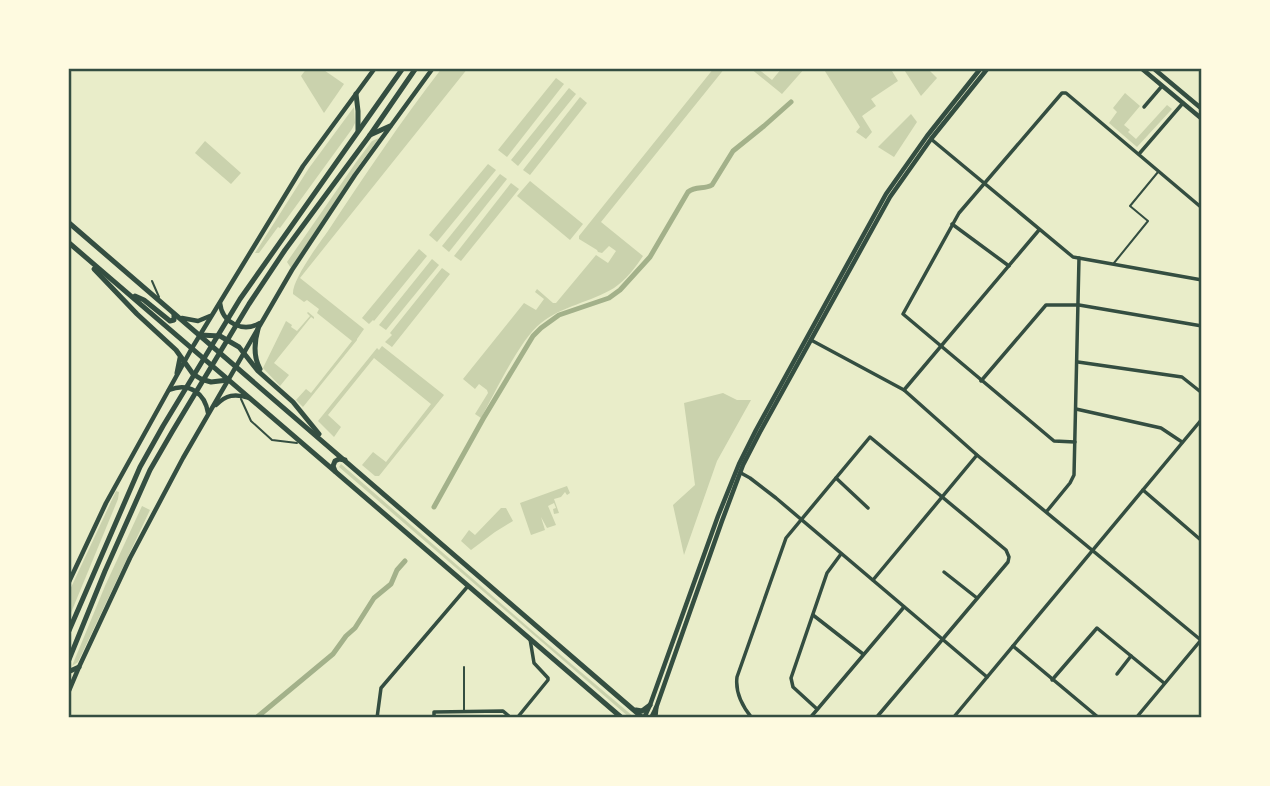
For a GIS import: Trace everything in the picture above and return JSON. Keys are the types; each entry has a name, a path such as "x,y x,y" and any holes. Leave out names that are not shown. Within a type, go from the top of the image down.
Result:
{"main road":[{"path":"68,633 140,467 157,436 240,299 403,68"},
{"path":"68,662 150,470 166,442 249,304 285,250 416,68"},
{"path":"356,94 357,132"},
{"path":"370,135 390,126"},
{"path":"68,222 644,718"},
{"path":"70,243 622,718"},
{"path":"70,243 179,355 193,374 215,383 231,382"},
{"path":"126,292 144,300 170,321 174,318 172,312"},
{"path":"258,329 255,356 265,378"},
{"path":"200,335 223,337 233,342 258,371 293,402 330,447"},
{"path":"177,373 179,355"},
{"path":"335,471 335,461 345,460"},
{"path":"68,672 79,667"},
{"path":"633,709 642,710 653,706 653,718"}],"street":[{"path":"68,584 106,503 177,373 303,166 375,68"},
{"path":"68,693 131,558 183,458 208,414 231,382 236,366 262,321 355,175 433,68"},
{"path":"644,718 653,706 718,516 738,472 809,339 890,197 929,137 981,68"},
{"path":"929,137 988,68"},
{"path":"1142,68 1202,119"},
{"path":"1153,68 1202,109"},
{"path":"1144,107 1167,80"},
{"path":"1075,442 1054,441 903,314 952,224 1063,93 1202,208"},
{"path":"1139,154 1188,97"},
{"path":"929,137 1070,256 1202,280"},
{"path":"952,224 1009,266"},
{"path":"904,390 1039,230"},
{"path":"1047,511 1072,481 1074,472 1079,258"},
{"path":"981,381 1048,304 1079,305 1202,326"},
{"path":"172,312 182,318 197,321 208,317 218,305"},
{"path":"218,305 224,316 236,326 253,327 262,321"},
{"path":"809,339 904,390 977,455 1201,640 1136,718"},
{"path":"1078,362 1182,377 1202,393"},
{"path":"167,391 181,387 195,390 205,401 208,414"},
{"path":"208,414 224,398 233,395 252,400"},
{"path":"1076,409 1161,428 1182,442"},
{"path":"953,718 1202,419"},
{"path":"752,718 738,695 737,677 786,538 870,437 1009,554 1007,562 876,718"},
{"path":"873,580 977,455"},
{"path":"738,472 750,478 987,677"},
{"path":"836,478 868,508"},
{"path":"1143,490 1202,541"},
{"path":"817,709 793,687 791,680 827,573 841,554"},
{"path":"944,572 977,598"},
{"path":"377,718 381,688 468,586"},
{"path":"810,718 904,607"},
{"path":"813,615 863,654"},
{"path":"1052,680 1097,628 1164,683"},
{"path":"517,718 548,680 534,663 530,639"},
{"path":"1013,646 1098,718"},
{"path":"1117,674 1131,656"},
{"path":"434,718 434,712 464,711 503,711 511,718"}],"lane":[{"path":"1114,265 1148,220 1130,206 1158,171"},
{"path":"152,281 160,302"},
{"path":"231,382 251,421 272,440 302,444"},
{"path":"464,667 464,711"}],"green space":[{"path":"307,68 321,68 344,84 324,113 301,76"},
{"path":"442,68 468,68 300,278 364,329 303,407 296,400 306,389 311,393 352,341 317,313 319,309 293,294 297,280 312,253"},
{"path":"714,68 725,68 601,222 643,256 626,278 614,288 558,312 541,323 516,353 481,418 475,414 488,393 487,390 479,384 475,389 463,379 524,303 536,310 544,299 535,292 537,289 556,303 596,255 608,263 616,251 609,246 602,253 598,252 579,239 579,236"},
{"path":"750,68 757,68 772,80 782,68 805,68 782,94"},
{"path":"823,68 895,68 892,71 898,81 871,99 876,106 862,116 872,132 866,139 856,132 860,127"},
{"path":"903,68 927,68 937,78 921,96"},
{"path":"556,78 564,84 507,157 498,150"},
{"path":"569,88 576,94 518,166 511,160"},
{"path":"1125,93 1140,106 1124,125 1136,139 1167,105 1172,109 1137,147 1109,123 1117,112 1113,108"},
{"path":"580,97 587,103 530,175 523,170"},
{"path":"354,107 355,123 352,129 280,228 278,227 259,253 255,253 309,168"},
{"path":"911,114 917,122 894,157 878,147"},
{"path":"379,138 291,268 287,262 357,161 372,141"},
{"path":"205,141 241,173 231,184 195,153"},
{"path":"488,164 496,170 437,242 429,235"},
{"path":"500,174 507,179 449,252 442,246"},
{"path":"530,181 583,224 570,240 517,196"},
{"path":"511,183 519,189 461,261 454,256"},
{"path":"419,249 427,256 369,324 362,318"},
{"path":"432,259 439,265 386,330 379,325"},
{"path":"442,268 450,274 392,347 385,342 392,335 390,333"},
{"path":"308,312 314,319 311,317 274,363 289,375 280,386 263,368 286,321 297,331 310,316"},
{"path":"382,346 444,395 379,476 375,476 362,465 373,452 386,462 431,404 374,358 328,415 341,427 334,437 318,421 377,348 379,350"},
{"path":"723,393 737,400 751,400 717,461 684,555 673,505 695,485 684,403"},
{"path":"341,464 634,717 630,718 339,467"},
{"path":"567,486 570,493 567,495 565,492 554,499 559,513 554,514 554,503 548,506 556,525 547,528 541,517 545,530 531,535 520,503"},
{"path":"116,491 119,492 118,499 68,620 68,594"},
{"path":"142,506 150,510 78,662 72,666 105,586"},
{"path":"501,508 506,508 513,521 471,550 461,541 469,530 475,535"}],"waterway":[{"path":"434,507 533,336 559,315 609,298 620,290 650,257 688,192 712,185 733,151 791,102"},
{"path":"256,718 333,654 355,628 374,598 391,584 397,570 405,561"}]}
